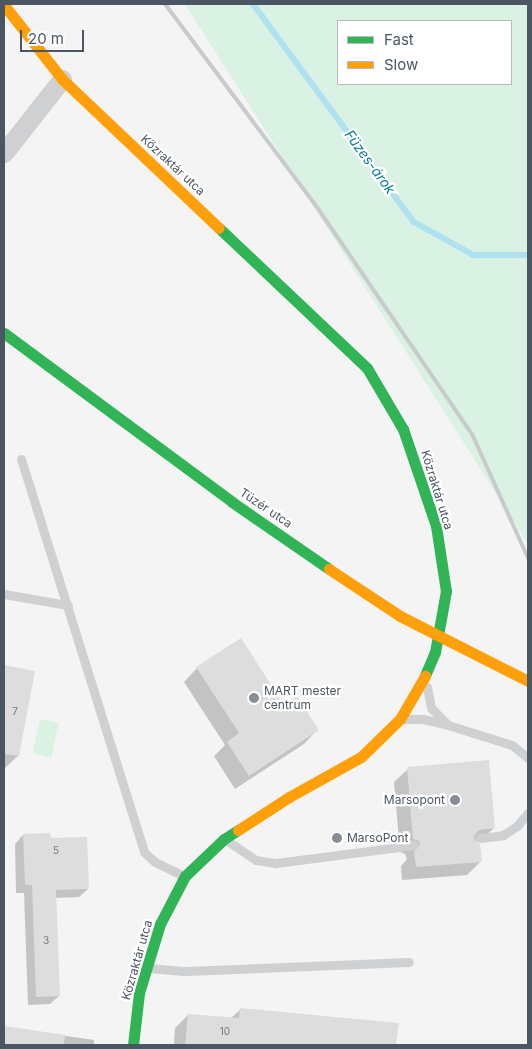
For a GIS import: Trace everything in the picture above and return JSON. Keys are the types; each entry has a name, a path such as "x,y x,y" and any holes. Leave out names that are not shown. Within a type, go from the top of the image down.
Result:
{"street":[{"name":"Közraktár utca","path":"4,6 62,80 367,368 403,429 436,526 446,591 435,652 419,690 400,719 361,757 289,797 224,839 185,876 160,924 139,993 133,1045"},
{"path":"4,153 62,80"},
{"name":"Tüzér utca","path":"4,334 232,502 360,590 400,616 528,681"}],"lane":[{"path":"21,459 144,852 155,862 185,876"},
{"path":"4,594 68,605"},
{"path":"425,677 431,708 448,725"},
{"path":"400,719 422,719 448,725 512,745 528,758"},
{"path":"480,838 502,835 517,826 528,813"},
{"path":"224,839 256,860 276,863 414,845"},
{"path":"147,968 186,971 409,962"}],"green space":[{"path":"185,4 528,4 528,544"},
{"path":"40,719 59,723 51,757 33,753"}],"building":[{"path":"241,638 284,705 297,696 319,730 249,776 227,742 239,733 196,667"},
{"path":"4,665 35,671 19,756 4,754"},
{"path":"489,760 495,828 479,830 474,836 475,841 480,844 482,862 416,867 414,851 420,845 419,841 413,839 407,767"},
{"path":"50,833 51,838 87,837 89,889 56,890 60,996 36,997 32,885 25,885 23,834"},
{"path":"240,1008 399,1023 396,1045 185,1045 188,1014 239,1018"},
{"path":"4,1026 65,1035 64,1045 4,1045"}],"waterway":[{"name":"Füzes-árok","path":"253,4 414,222 473,255 528,255"}],"railway":[{"path":"165,4 319,210 472,434 528,558"}],"traffic: fast":[{"path":"219,228 367,368 403,429 436,526 446,591 435,652 425,676"},
{"path":"4,333 232,502 329,569"},
{"path":"133,1045 139,993 160,924 185,876 224,839 238,830"}],"traffic: slow":[{"path":"4,5 62,79 219,228"},
{"path":"329,569 400,616 528,681"},
{"path":"238,830 289,797 361,757 400,719 425,676"}],"place":[{"name":"MART mester centrum","path":"254,698"},
{"name":"Marsopont","path":"455,800"},
{"name":"MarsoPont","path":"337,838"}]}
